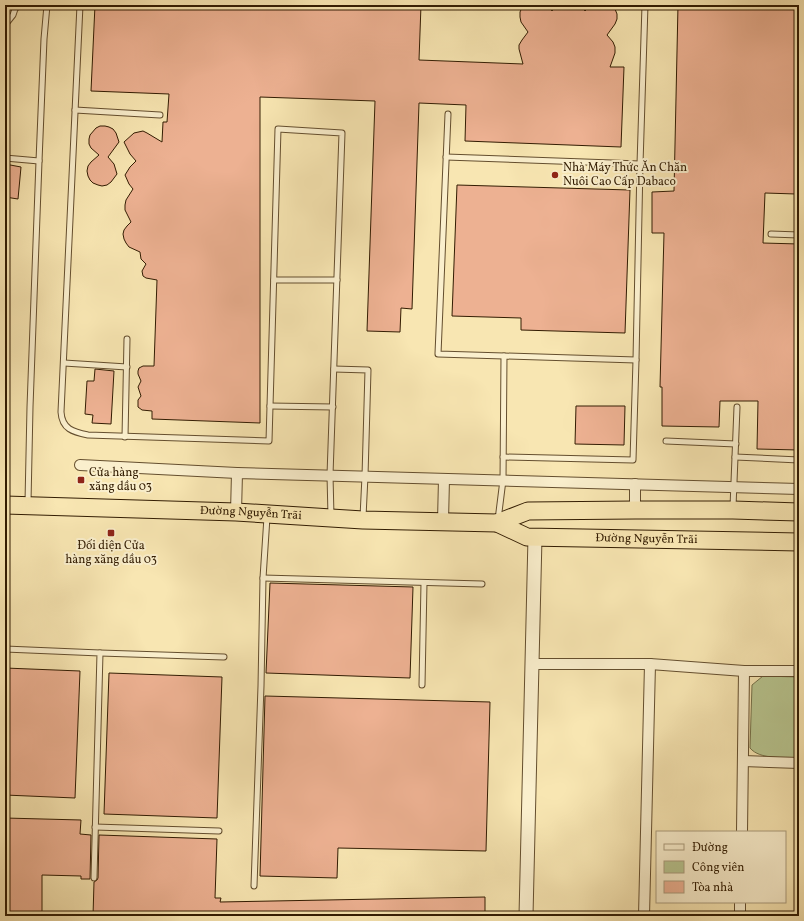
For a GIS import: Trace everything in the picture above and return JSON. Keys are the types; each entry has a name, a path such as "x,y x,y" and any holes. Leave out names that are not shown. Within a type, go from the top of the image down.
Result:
{"highway":[{"name":"Đường Nguyễn Trãi","path":"5,505 236,512 363,520 497,523 527,537 799,542"},
{"name":"Đường Nguyễn Trãi","path":"497,523 528,511 733,510 799,512"}],"street":[{"path":"80,465 237,473 799,489"},
{"path":"236,512 237,473"},
{"path":"443,521 444,479"},
{"path":"635,484 635,510"},
{"path":"526,916 535,537"},
{"path":"532,664 650,664 744,671 799,671"},
{"path":"644,916 650,664"},
{"path":"742,831 744,671"},
{"path":"743,761 799,763"},
{"path":"740,903 740,916"}],"lane":[{"path":"5,25 13,15 18,5"},
{"path":"28,505 39,161 44,39 47,5"},
{"path":"80,5 61,412 64,424 74,431 88,435 269,441 278,130 342,133 330,475 331,518"},
{"path":"503,457 633,460 645,5"},
{"path":"75,110 160,115"},
{"path":"448,114 438,354 636,360"},
{"path":"446,157 640,164"},
{"path":"5,158 39,161"},
{"path":"771,234 799,235"},
{"path":"274,280 337,280"},
{"path":"125,437 127,339"},
{"path":"497,523 503,480 504,356"},
{"path":"64,363 127,367"},
{"path":"334,369 368,370 363,520"},
{"path":"270,406 332,407"},
{"path":"733,510 737,407"},
{"path":"666,441 736,444"},
{"path":"735,457 799,460"},
{"path":"254,886 263,578 267,514"},
{"path":"263,578 482,584"},
{"path":"422,685 424,582"},
{"path":"5,649 224,657"},
{"path":"94,878 100,653"},
{"path":"95,827 219,831"}],"green space":[{"path":"763,676 799,677 799,758 766,756 754,752 750,748 752,685"}],"building":[{"path":"95,5 421,5 419,60 523,64 519,45 528,32 521,22 520,17 520,12 523,5 547,5 552,11 557,5 580,5 585,11 591,5 612,5 617,14 617,19 607,35 615,47 615,53 610,67 624,67 621,147 465,141 466,105 419,103 412,309 401,308 400,332 367,331 375,101 260,97 260,423 152,419 152,411 142,410 138,407 138,400 141,396 138,387 141,381 138,371 139,368 143,366 154,366 157,280 143,276 142,271 146,264 141,259 140,252 129,247 124,239 124,230 131,222 125,210 125,205 126,200 133,189 125,175 136,161 130,154 124,142 134,133 143,131 162,142 163,122 167,122 169,94 91,91"},
{"path":"678,5 799,5 796,194 765,193 763,243 799,244 799,450 757,449 758,401 720,401 719,427 662,426 662,387 660,387 664,233 652,233 652,192 674,191"},
{"path":"100,126 113,129 119,142 108,157 114,164 117,174 111,182 102,186 93,183 90,180 87,171 91,162 99,155 91,148 89,144 90,135"},
{"path":"5,164 21,167 18,199 5,197"},
{"path":"457,185 630,190 625,333 521,330 521,318 452,316"},
{"path":"95,369 114,371 111,424 92,423 93,415 85,414 87,381 94,381"},
{"path":"576,406 625,406 624,445 575,444"},
{"path":"270,583 413,587 410,678 266,673"},
{"path":"5,668 80,671 75,798 5,795"},
{"path":"109,673 222,677 217,818 104,814"},
{"path":"265,696 490,702 486,851 338,848 337,878 260,876"},
{"path":"5,818 81,820 80,834 91,835 90,879 81,879 81,876 42,875 42,916 5,916"},
{"path":"99,835 217,839 215,898 221,898 220,902 485,897 485,916 93,916 94,882 98,878"}],"place":[{"name":"Nhà Máy Thức Ăn Chăn Nuôi Cao Cấp Dabaco","path":"555,175"},
{"name":"Cửa hàng xăng dầu 03","path":"81,480"},
{"name":"Đối diện Cửa hàng xăng dầu 03","path":"111,533"}]}
